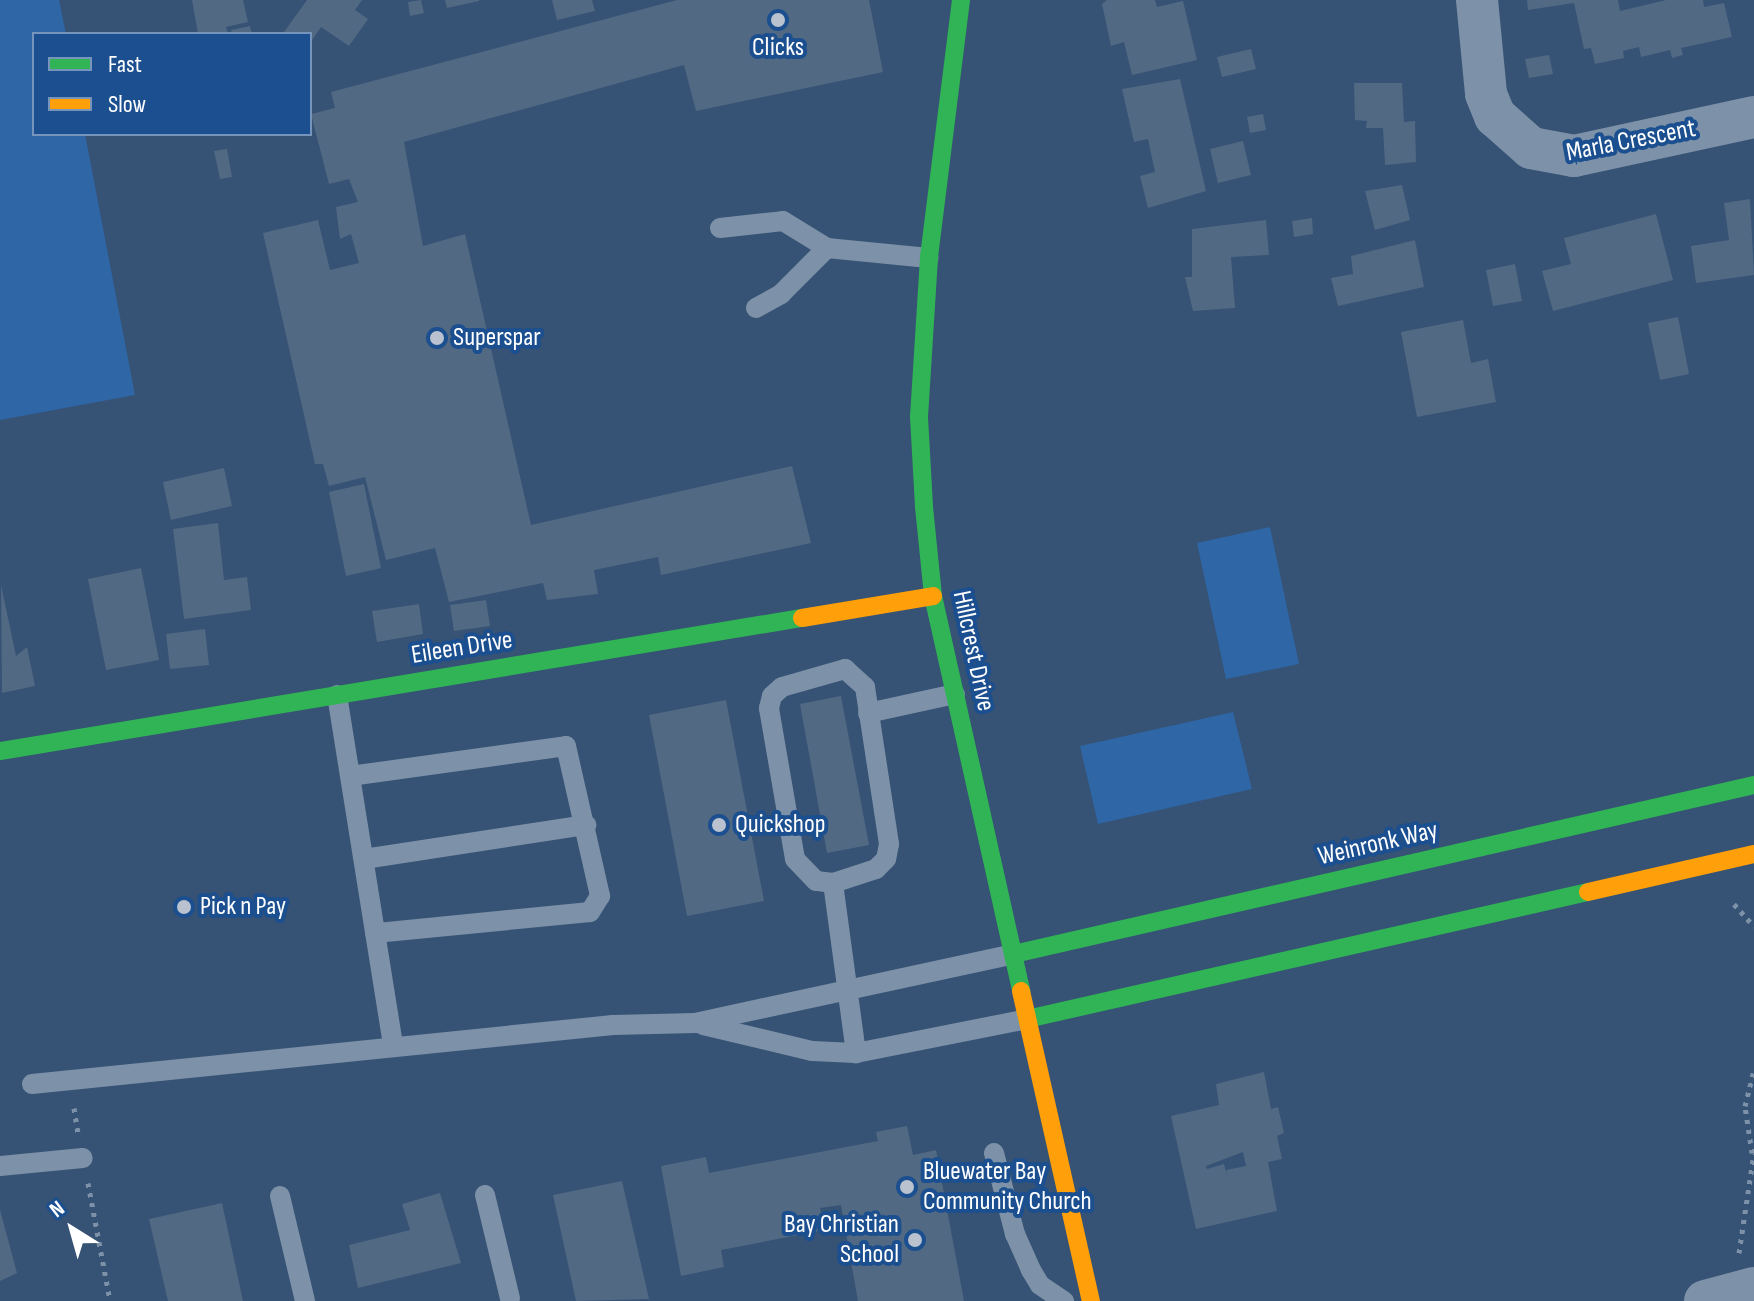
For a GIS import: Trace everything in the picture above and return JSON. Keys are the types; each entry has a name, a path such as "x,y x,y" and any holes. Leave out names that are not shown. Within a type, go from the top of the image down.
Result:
{"street":[{"name":"Hillcrest Drive","path":"961,0 929,258 919,417 933,596 1091,1301"},
{"name":"Marla Crescent","path":"1477,0 1486,94 1495,116 1531,148 1574,156 1754,117"},
{"name":"Eileen Drive","path":"0,751 933,596"},
{"name":"Weinronk Way","path":"1014,954 1754,785"},
{"path":"1027,1019 1754,854"},
{"path":"1705,1301 1746,1276"}],"lane":[{"path":"720,228 783,221 827,248 929,258"},
{"path":"756,308 781,294 827,248"},
{"path":"845,669 865,687 889,844 886,859 876,869 833,883 816,881 795,859 769,708 772,696 798,681 845,669"},
{"path":"868,713 955,694"},
{"path":"337,695 393,1045"},
{"path":"350,776 566,746 600,896 590,912 375,933"},
{"path":"364,859 586,825"},
{"path":"833,883 856,1053"},
{"path":"32,1084 393,1045 613,1025 695,1023 846,989 897,983 1014,954"},
{"path":"695,1023 812,1051 856,1053 1027,1019"},
{"path":"994,1153 1015,1234 1040,1285 1064,1301"},
{"path":"0,1166 83,1158"},
{"path":"485,1195 507,1300"},
{"path":"280,1196 305,1301"},
{"path":"1026,1301 1040,1285"}],"path":[{"path":"1734,904 1754,926"},
{"path":"1746,1276 1753,1153 1745,1106 1754,1070"},
{"path":"68,1079 110,1301"}],"shaded area":[{"path":"0,0 59,0 66,32 32,32 32,136 85,136 135,395 0,420"},
{"path":"1270,527 1299,664 1226,679 1197,543"},
{"path":"1233,712 1252,789 1098,824 1080,746"}],"building":[{"path":"192,0 243,0 248,22 226,27 227,32 198,32"},
{"path":"307,0 362,0 355,10 368,19 349,46 321,27 312,40 312,32 284,32"},
{"path":"421,0 424,13 410,16 408,2"},
{"path":"445,0 479,0 479,1 447,8"},
{"path":"552,0 592,0 595,11 557,20"},
{"path":"677,0 869,0 883,72 696,111 684,65 404,142 423,246 465,234 531,525 792,466 811,543 661,575 658,557 594,570 598,594 547,600 543,583 449,602 435,548 386,560 365,477 329,486 323,464 315,464 263,233 318,220 330,270 359,263 351,234 340,239 336,207 358,202 349,179 329,184 312,118 312,114 335,108 331,92"},
{"path":"1107,0 1155,0 1157,7 1183,1 1197,60 1132,75 1124,42 1111,46 1102,4"},
{"path":"1527,0 1618,0 1620,11 1666,0 1703,0 1704,7 1724,3 1732,37 1681,48 1683,55 1672,58 1670,50 1641,57 1639,47 1623,51 1624,58 1595,64 1591,48 1584,49 1574,3 1528,10"},
{"path":"250,26 252,32 232,32"},
{"path":"1251,49 1256,69 1222,77 1217,57"},
{"path":"1549,55 1553,74 1529,78 1525,59"},
{"path":"1180,79 1206,191 1148,208 1140,176 1155,172 1148,139 1134,142 1122,89"},
{"path":"1354,83 1402,83 1404,122 1415,121 1416,162 1385,165 1383,128 1366,128 1367,121 1355,120"},
{"path":"1263,114 1266,130 1250,133 1247,117"},
{"path":"1243,141 1251,175 1218,183 1210,149"},
{"path":"227,149 232,177 220,179 214,151"},
{"path":"1402,185 1410,220 1375,230 1365,191"},
{"path":"1750,199 1754,275 1696,283 1691,246 1729,240 1724,203"},
{"path":"1656,214 1673,280 1553,311 1542,271 1571,264 1564,238"},
{"path":"1312,218 1313,234 1294,237 1292,221"},
{"path":"1266,220 1269,255 1231,257 1235,308 1193,311 1185,277 1192,277 1192,229"},
{"path":"1415,240 1424,287 1338,306 1331,278 1353,274 1351,256"},
{"path":"1515,264 1522,301 1493,306 1486,270"},
{"path":"1678,317 1689,374 1660,380 1648,323"},
{"path":"1463,320 1471,363 1488,359 1496,402 1417,417 1401,332"},
{"path":"224,468 232,506 171,520 163,482"},
{"path":"364,484 381,568 346,576 329,492"},
{"path":"218,523 224,580 247,577 251,610 184,619 173,529"},
{"path":"141,568 159,660 106,670 88,579"},
{"path":"1,585 16,656 27,647 35,686 2,693"},
{"path":"486,600 490,626 454,631 450,605"},
{"path":"419,604 423,634 377,642 372,611"},
{"path":"205,629 209,665 170,669 166,634"},
{"path":"841,696 869,845 827,853 800,704"},
{"path":"726,700 764,901 687,916 649,715"},
{"path":"1264,1072 1271,1109 1278,1107 1284,1133 1277,1136 1282,1159 1268,1162 1277,1211 1196,1229 1171,1116 1219,1105 1216,1084","holes":["1243,1152 1246,1166 1226,1170 1228,1180 1224,1164 1207,1169 1206,1166"]},
{"path":"907,1126 913,1155 936,1150 964,1301 858,1301 841,1205 820,1208 824,1230 721,1250 724,1267 681,1276 661,1166 706,1157 709,1173 878,1141 876,1132"},
{"path":"622,1181 649,1299 576,1301 553,1195"},
{"path":"440,1193 461,1263 358,1288 349,1245 410,1230 402,1204"},
{"path":"222,1203 243,1301 168,1301 149,1219"},
{"path":"0,1210 17,1273 0,1281"}],"traffic: fast":[{"path":"961,0 929,258 919,417 924,507 933,596 1021,991"},
{"path":"0,751 802,618"},
{"path":"1014,954 1754,785"},
{"path":"1027,1019 1588,892"}],"traffic: slow":[{"path":"802,618 933,596"},
{"path":"1588,892 1754,854"},
{"path":"1021,991 1091,1301"}],"place":[{"name":"Clicks","path":"778,20"},
{"name":"Superspar","path":"437,338"},
{"name":"Quickshop","path":"719,825"},
{"name":"Pick n Pay","path":"184,907"},
{"name":"Bluewater Bay Community Church","path":"907,1187"},
{"name":"Bay Christian School","path":"915,1240"}]}
